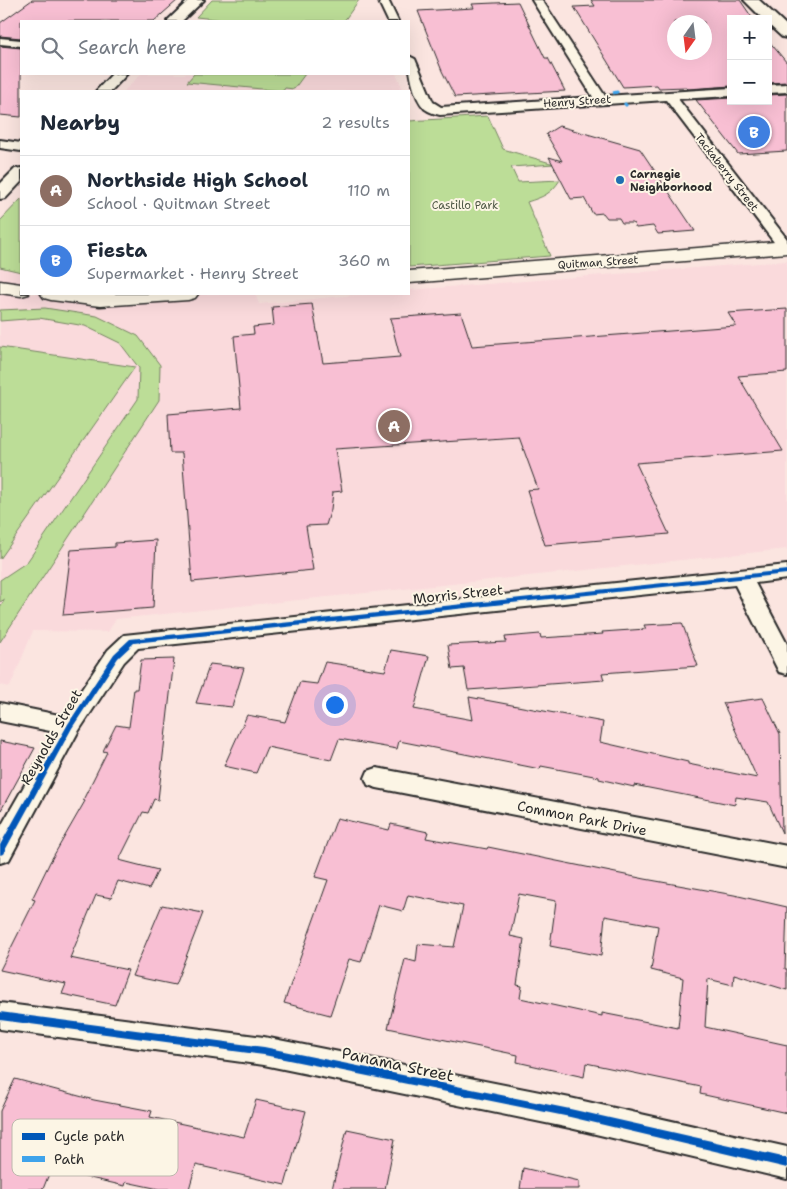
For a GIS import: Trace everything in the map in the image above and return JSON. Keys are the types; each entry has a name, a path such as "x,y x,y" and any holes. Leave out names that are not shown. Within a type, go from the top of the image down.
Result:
{"main road":[{"name":"Quitman Street","path":"410,277 786,247"},
{"path":"0,287 20,290"},
{"path":"58,295 100,300 173,295"}],"street":[{"path":"175,20 197,0"},
{"path":"383,0 393,20"},
{"path":"537,0 601,100"},
{"path":"751,0 787,34"},
{"path":"0,40 20,43"},
{"name":"Henry Street","path":"410,62 427,103 431,108 440,111 727,92"},
{"path":"104,90 119,75"},
{"path":"772,89 787,88"},
{"name":"Tackaberry Street","path":"669,96 786,247"},
{"path":"0,144 20,147"},
{"path":"0,194 20,174"},
{"name":"Morris Street","path":"132,641 787,572"},
{"path":"741,576 787,666"},
{"name":"Reynolds Street","path":"0,852 70,726 116,656 132,641"},
{"path":"0,712 70,726"},
{"name":"Common Park Drive","path":"376,778 787,857"},
{"name":"Panama Street","path":"0,1016 264,1051 570,1114 787,1163"}],"shaded area":[{"path":"140,75 396,75 404,90 125,90"},
{"path":"20,199 20,295 255,295 259,304 355,295 410,295 410,290 787,261 787,549 116,619 108,632 33,631 10,687 0,685 0,220"}],"green space":[{"path":"212,0 359,0 345,20 224,20 196,17"},
{"path":"193,75 304,75 294,89 285,88 284,90 187,82"},
{"name":"Castillo Park","path":"488,116 503,149 554,164 511,167 518,182 560,180 546,194 527,202 550,256 410,267 410,121"},
{"path":"20,200 20,272 0,267 0,221"},
{"path":"45,308 97,316 138,336 160,365 159,400 0,642 0,607 5,599 0,602 0,580 27,562 138,399 139,368 120,343 85,326 39,318 0,321 0,310"},
{"path":"0,347 135,367 0,559"}],"building":[{"path":"32,0 178,0 155,20 20,20 20,38 0,36 0,23"},
{"path":"591,0 740,0 750,15 727,15 727,86 688,89 686,87 659,88 657,85 623,87 574,7 595,6"},
{"path":"518,2 545,58 548,58 565,91 455,97 442,71 418,11 474,8 472,4"},
{"path":"772,45 787,63 787,82 772,83"},
{"path":"0,46 20,48 20,117 0,115"},
{"path":"787,94 787,151 738,154 696,100 727,98 727,105 772,105 772,95"},
{"name":"Carnegie Neighborhood","path":"559,126 640,149 695,231 658,234 653,226 636,228 633,223 622,223 619,218 607,218 603,213 593,214 584,198 571,199 549,157 562,161 546,134"},
{"path":"312,304 323,363 400,357 390,318 461,313 472,346 736,326 728,313 787,309 787,372 738,376 783,451 636,463 669,534 545,545 527,490 538,489 519,437 335,449 342,491 333,492 331,509 326,525 306,526 313,570 192,582 182,453 170,453 168,414 241,408 234,336 254,334 253,327 274,325 272,307"},
{"path":"156,540 153,608 63,615 71,550 115,547 115,543"},
{"path":"682,623 698,666 602,673 604,680 468,690 464,668 452,669 448,645 506,642 505,637 540,634 541,638 603,634 602,632 646,629 644,625"},
{"path":"391,650 429,656 414,709 473,720 469,697 603,722 600,742 688,762 688,764 757,778 723,703 763,698 780,734 782,833 768,802 736,797 735,805 634,785 634,787 599,779 599,777 541,766 540,769 399,741 397,749 339,739 331,760 267,747 256,773 224,766 247,715 285,722 300,682 317,684 325,662 385,671"},
{"path":"174,659 158,800 154,799 148,813 143,812 119,860 158,870 149,889 118,881 111,898 96,895 70,958 128,970 115,1005 62,994 66,984 0,970 35,900 32,899 50,862 85,801 83,800 107,752 103,751 116,725 129,727 134,689 137,689 141,660"},
{"path":"210,664 244,668 232,707 196,703"},
{"path":"0,741 35,748 0,812"},
{"path":"337,818 389,830 391,824 428,832 426,838 487,849 488,847 787,907 785,969 787,969 787,990 734,974 733,985 708,979 705,1027 787,1045 787,1113 700,1094 701,1087 586,1063 584,1077 517,1062 518,1055 388,1028 405,959 416,962 418,944 454,947 463,906 408,895 403,911 379,905 361,962 349,959 330,1015 284,1003 328,880 315,877","holes":["519,894 556,901 550,946 601,956 605,916 658,926 651,970 683,978 678,1028 602,1013 602,1016 520,998 522,986 517,985 524,939 510,936"]},
{"path":"162,905 203,913 175,985 132,976"},
{"path":"15,1079 94,1100 152,1111 150,1117 159,1119 12,1119 12,1176 48,1176 43,1189 0,1189 0,1111"},
{"path":"256,1100 306,1111 285,1185 196,1165 189,1189 159,1189 126,1182 125,1186 81,1176 178,1176 178,1123 244,1137"},
{"path":"347,1129 395,1139 385,1189 332,1189"},
{"path":"523,1168 579,1181 579,1189 520,1189"}],"marked path":[{"path":"613,93 617,92 619,95"},
{"path":"624,103 627,106"}],"cycle path":[{"path":"0,852 70,726 116,656 132,641 787,572"},
{"path":"0,1016 264,1051 570,1113 787,1163"}],"place":[{"name":"Fiesta","path":"754,132"},
{"name":"Carnegie Neighborhood","path":"620,180"},
{"name":"Northside High School","path":"394,426"}]}
